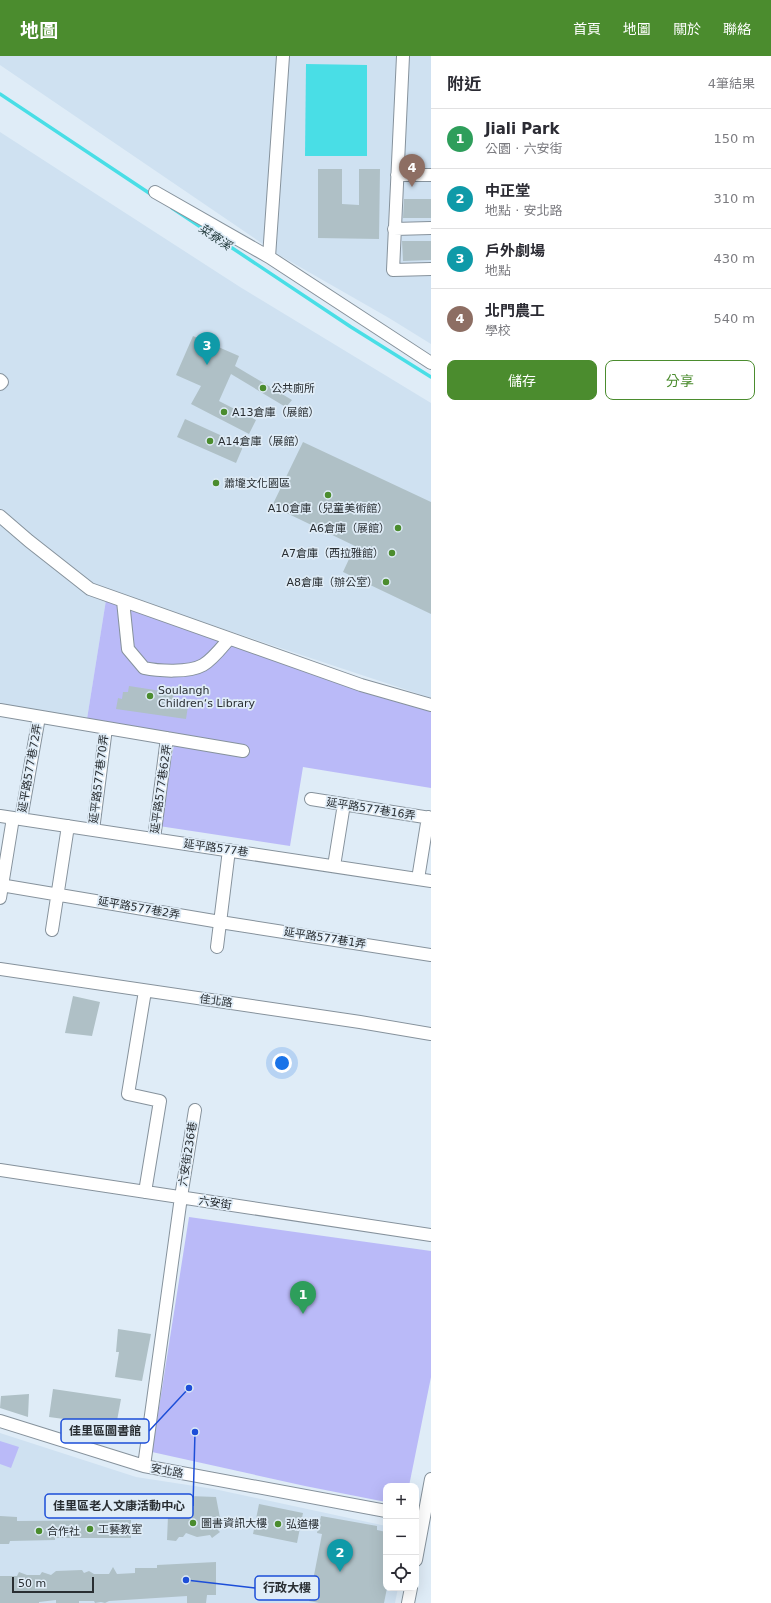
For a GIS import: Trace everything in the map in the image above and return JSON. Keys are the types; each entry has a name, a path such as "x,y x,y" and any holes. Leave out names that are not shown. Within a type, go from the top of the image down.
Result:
{"street":[{"path":"269,257 283,56"},
{"path":"403,56 393,270 431,269"},
{"path":"397,175 431,175"},
{"path":"155,192 269,257 431,363"},
{"path":"394,229 431,228"},
{"path":"0,380 2,382 0,384"},
{"path":"0,516 90,589 361,685 431,705"},
{"path":"123,601 128,649 144,668 161,671 180,670 202,666 229,639"},
{"path":"0,710 242,751"},
{"name":"延平路577巷72弄","path":"1,889 39,717"},
{"name":"延平路577巷70弄","path":"93,830 106,728"},
{"name":"延平路577巷62弄","path":"154,839 167,738"},
{"name":"延平路577巷16弄","path":"311,799 429,818"},
{"path":"334,866 344,804"},
{"name":"延平路577巷","path":"0,816 431,880"},
{"path":"418,879 429,818"},
{"path":"52,930 68,826"},
{"path":"217,947 229,850"},
{"name":"延平路577巷2弄","path":"1,889 58,895 220,922"},
{"name":"延平路577巷1弄","path":"220,922 431,955"},
{"name":"佳北路","path":"0,970 360,1022 431,1034"},
{"path":"145,991 128,1094 160,1102 145,1192"},
{"name":"六安街236巷","path":"144,1466 181,1197 195,1110"},
{"name":"六安街","path":"0,1170 431,1235"},
{"name":"安北路","path":"0,1421 144,1466 383,1510"},
{"path":"417,1555 431,1479"},
{"path":"408,1603 410,1591"}],"shaded area":[{"path":"0,56 431,56 431,344 389,318 279,255 0,65"},
{"path":"306,64 367,65 367,156 305,156"},
{"name":"蕭壠文化園區","path":"0,132 240,287 431,403 431,698 91,585 106,600 87,719 0,704"},
{"path":"106,600 431,711 431,788 303,767 290,846 159,826 176,734 87,719"},
{"path":"189,1217 431,1251 431,1377 410,1483 383,1483 383,1501 305,1486 152,1452"},
{"path":"0,1433 136,1477 214,1489 383,1525 383,1591 397,1591 395,1603 0,1603"},
{"path":"0,1441 19,1447 11,1468 0,1464"}],"building":[{"path":"318,169 342,169 342,204 359,205 359,169 380,169 379,239 318,238"},
{"path":"404,199 431,199 431,218 403,218"},
{"path":"402,241 431,241 431,260 403,261"},
{"path":"193,336 239,356 235,366 292,400 287,406 284,406 231,374 219,401 256,420 249,434 191,404 201,386 176,375"},
{"name":"A14倉庫（展館）","path":"185,419 242,445 242,449 236,463 177,437"},
{"path":"303,442 431,502 431,614 343,572 355,546 272,506"},
{"path":"129,686 174,693 172,704 188,706 186,719 116,709 118,698 122,699 123,692 128,692"},
{"path":"73,996 100,1002 92,1036 65,1033"},
{"path":"118,1329 151,1334 142,1381 115,1377 119,1352 116,1352"},
{"path":"53,1389 121,1399 116,1426 49,1417"},
{"path":"29,1394 28,1417 0,1408 1,1396"},
{"name":"圖書資訊大樓","path":"163,1495 216,1497 220,1518 216,1528 220,1532 212,1538 210,1535 197,1537 186,1533 183,1537 179,1537 176,1541 167,1540 168,1516 148,1507 148,1515 129,1514 129,1499 127,1498 163,1498"},
{"name":"弘道樓","path":"259,1504 303,1513 297,1543 253,1534"},
{"path":"0,1516 17,1517 17,1521 131,1520 131,1538 55,1538 55,1540 10,1541 9,1544 0,1544"},
{"path":"321,1516 377,1526 377,1530 383,1531 383,1591 386,1591 384,1603 319,1603 309,1601 322,1534 317,1533"},
{"path":"216,1562 216,1595 207,1595 206,1603 187,1603 187,1596 109,1601 105,1603 79,1601 79,1603 56,1603 56,1600 39,1603 0,1603 0,1576 17,1576 19,1572 27,1575 40,1575 42,1572 51,1575 56,1571 82,1570 84,1573 89,1571 94,1574 109,1574 113,1567 117,1574 135,1573 135,1568 157,1568 157,1565"}],"waterway":[{"name":"菜寮溪","path":"0,94 152,195"},
{"name":"菜寮溪","path":"172,208 351,327 431,377"}],"place":[{"name":"北門農工","path":"412,187"},
{"name":"戶外劇場","path":"207,365"},
{"name":"公共廁所","path":"263,388"},
{"name":"A13倉庫（展館）","path":"224,412"},
{"name":"A14倉庫（展館）","path":"210,441"},
{"name":"蕭壠文化園區","path":"216,483"},
{"name":"A10倉庫（兒童美術館）","path":"328,495"},
{"name":"A6倉庫（展館）","path":"398,528"},
{"name":"A7倉庫（西拉雅館）","path":"392,553"},
{"name":"A8倉庫（辦公室）","path":"386,582"},
{"name":"Soulangh Children‘s Library","path":"150,696"},
{"name":"Jiali Park","path":"303,1314"},
{"name":"佳里區圖書館","path":"189,1388"},
{"name":"佳里區老人文康活動中心","path":"195,1432"},
{"name":"圖書資訊大樓","path":"193,1523"},
{"name":"弘道樓","path":"278,1524"},
{"name":"工藝教室","path":"90,1529"},
{"name":"合作社","path":"39,1531"},
{"name":"中正堂","path":"340,1572"},
{"name":"行政大樓","path":"186,1580"}]}
